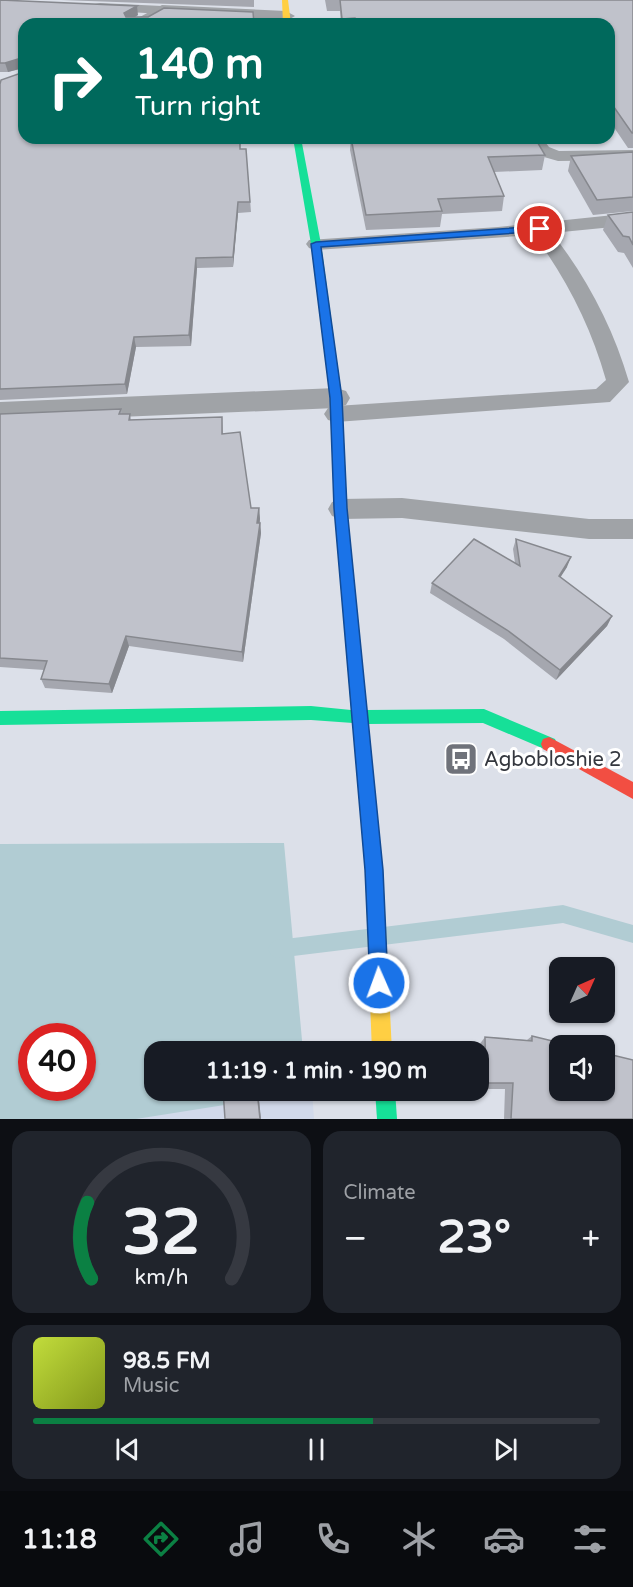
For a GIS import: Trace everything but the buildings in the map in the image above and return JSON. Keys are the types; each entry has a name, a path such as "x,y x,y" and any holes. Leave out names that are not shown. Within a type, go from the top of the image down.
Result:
{"street":[{"path":"147,18 162,10 286,14"},
{"path":"298,144 316,244 336,406 340,508 374,870 382,1041"},
{"path":"0,412 336,406"},
{"path":"0,718 311,713 358,717 484,716 565,751 633,790"},
{"path":"385,1101 387,1119"}],"lane":[{"path":"88,7 162,10"},
{"path":"538,144 543,151 558,156 633,154"},
{"path":"316,244 540,229 633,219"},
{"path":"336,406 602,396 618,382 610,350 583,291 563,258 540,229"},
{"path":"340,508 402,508 588,529 633,529"}],"shaded area":[{"path":"284,843 302,1041 144,1041 144,1101 249,1101 136,1119 0,1119 0,844"},
{"path":"0,1060 18,1076 18,1101 96,1101 96,1089 144,1089 144,1101 313,1101 314,1119 0,1119"}],"waterway":[{"path":"277,949 563,914 633,934"}],"traffic: fast":[{"path":"298,144 316,244 336,398 341,509 364,764"},
{"path":"0,718 311,713 358,717 484,716 549,744"},
{"path":"386,1101 387,1119"}],"traffic: slow":[{"path":"285,0 286,18"},
{"path":"364,764 374,870 382,1041"}],"traffic: jam":[{"path":"549,744 633,791"}],"place":[{"name":"Agbobloshie 2","path":"461,759"}],"route":[{"path":"379,983 374,870 340,508 336,398 316,244 540,229"}]}
